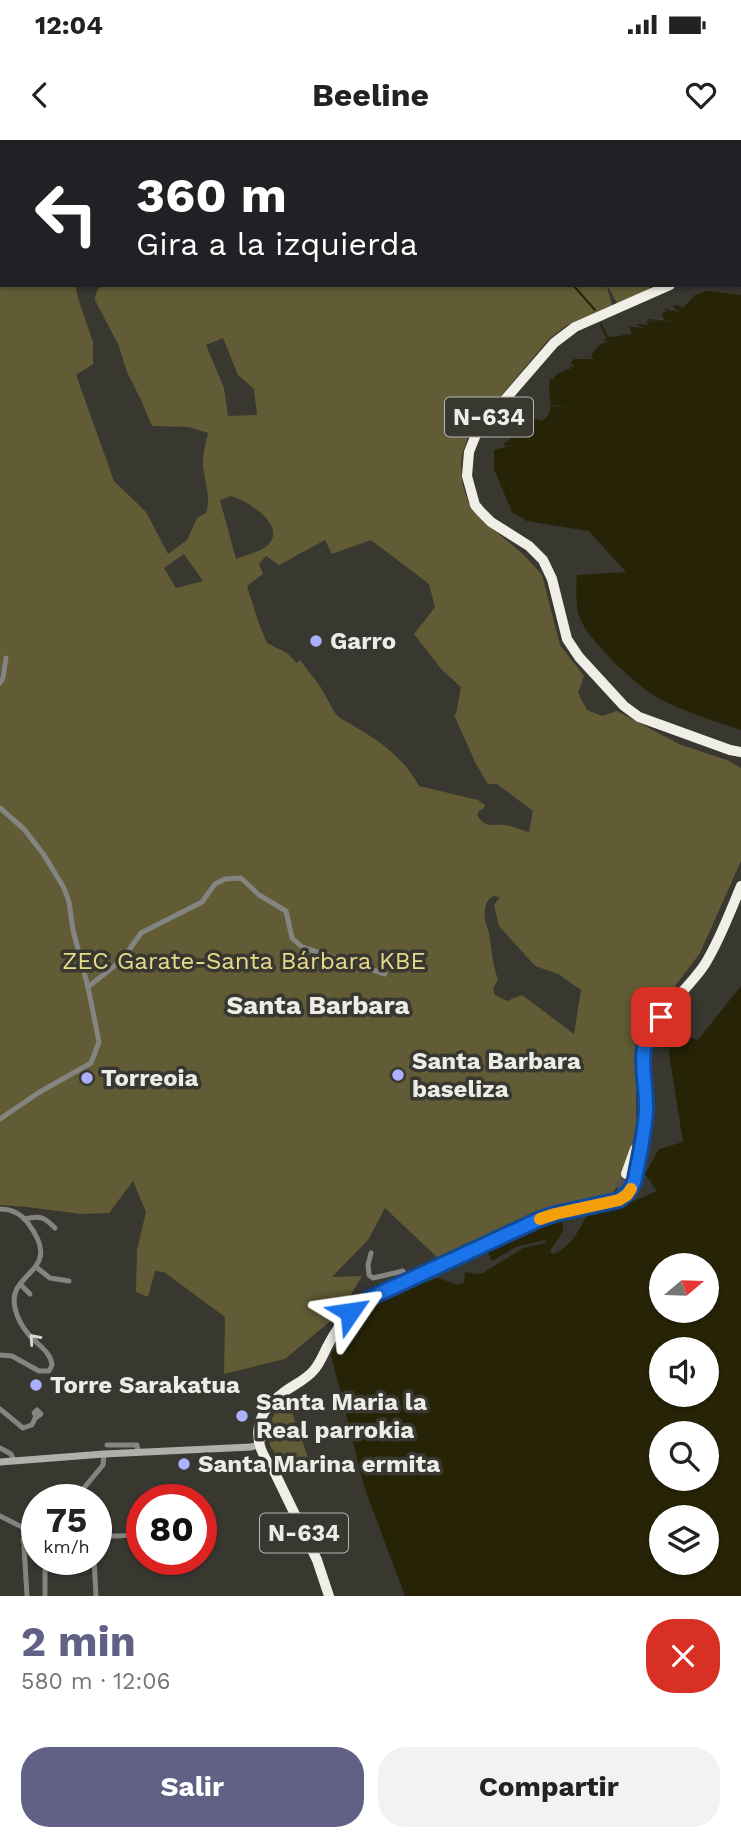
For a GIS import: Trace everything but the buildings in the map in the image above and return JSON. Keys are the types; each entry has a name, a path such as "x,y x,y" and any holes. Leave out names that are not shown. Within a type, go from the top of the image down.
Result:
{"highway":[{"name":"N-634","path":"665,287 575,327 554,342 477,432 468,452 468,480 475,505 481,512 491,522 529,546 543,560 552,579 567,639 579,657 624,706 639,717 741,752"},
{"name":"N-634","path":"730,750 741,758"},
{"name":"N-634","path":"255,1442 263,1412 273,1401 312,1373 341,1323 365,1301 540,1219 619,1200 627,1195 638,1161 644,1125 646,1104 642,1055 647,1038 655,1024 691,984 707,961 741,886"},
{"name":"N-634","path":"626,1174 644,1125"},
{"path":"606,1203 615,1198 620,1189"},
{"name":"N-634","path":"255,1442 265,1425 273,1401"},
{"name":"N-634","path":"255,1442 266,1448 271,1466 317,1560 329,1596"}],"main road":[{"path":"0,1462 255,1442 271,1466"}],"street":[{"path":"0,683 6,658"},
{"path":"0,808 24,829 64,888 89,986 99,1042 91,1063 38,1093 0,1119"},
{"path":"89,986 122,960 141,933 202,902 215,884 225,879 241,878 259,895 286,911 292,938 302,947 385,974"},
{"path":"0,1209 15,1212 24,1219 39,1240 40,1260 20,1284 14,1297 16,1312 30,1337 51,1358 52,1365 48,1371 41,1372 12,1356 0,1356"},
{"path":"24,1219 45,1218 55,1228"},
{"path":"371,1252 369,1275 373,1278 403,1271 407,1281"},
{"path":"36,1267 50,1278 69,1281"},
{"path":"20,1284 30,1294"},
{"path":"0,1409 23,1428 33,1425 36,1416"},
{"path":"107,1445 137,1446 138,1452"},
{"path":"0,1448 11,1454 13,1461"},
{"path":"87,1484 103,1465 104,1454"},
{"path":"0,1517 21,1527"},
{"path":"18,1526 21,1533"},
{"path":"26,1575 27,1596"},
{"path":"45,1575 45,1596"},
{"path":"95,1575 96,1596"}],"green space":[{"name":"ZEC Garate-Santa Bárbara KBE","path":"0,287 76,287 93,342 93,364 76,375 114,481 146,512 168,554 187,540 197,518 206,513 208,500 203,462 208,433 189,427 152,426 127,372 118,344 95,300 100,287 607,287 612,305 567,325 548,340 469,434 461,467 469,504 481,519 524,555 542,575 560,645 584,676 578,693 587,710 602,716 617,711 679,744 727,760 741,768 741,861 700,953 667,997 636,1051 636,1131 624,1172 614,1191 604,1200 546,1210 440,1260 385,1208 368,1240 332,1277 362,1276 340,1313 285,1359 224,1374 225,1317 164,1272 155,1271 148,1297 136,1292 137,1250 146,1212 133,1181 109,1213 81,1214 0,1205","holes":["223,338 238,375 254,389 257,415 228,416 224,388 206,345","231,496 255,508 273,530 267,546 236,559 220,500","325,540 332,554 371,540 429,584 435,607 414,634 442,670 461,687 454,715 476,764 488,784 497,784 533,811 529,832 483,822 477,815 485,805 478,800 419,786 394,755 335,713 320,686 300,660 297,663 287,653 267,643 247,586 263,574 259,564 266,556 279,565","184,554 203,581 176,588 164,568","494,896 500,897 494,905 499,926 535,966 558,974 581,990 574,1034 522,995 507,1001 495,995 493,989 498,979 485,916 486,905"]},
{"name":"ZEC Garate-Santa Bárbara KBE","path":"607,287 650,289 617,303"},
{"path":"288,1398 295,1421 293,1426 268,1434 274,1414"},
{"path":"294,1429 299,1432 308,1457 281,1465 270,1445 269,1437"}],"shaded area":[{"path":"708,291 741,295 741,730 660,699 629,676 606,654 580,618 576,599 577,575 626,572 589,531 527,521 512,512 494,469 494,450 513,445 505,446 504,443 512,440 505,442 517,434 524,421 532,418 542,421 548,416 551,406 574,407 551,405 549,391 550,379 556,379 553,378 566,371 564,369 570,369 570,366 575,367 571,363 574,359 594,359 591,357 598,346 610,342 604,341 608,337 632,334 629,327 646,328 638,324 648,325 646,321 661,322 648,319 674,322 665,320 662,316 665,315 660,314 667,312 663,309 680,312 673,307 676,305 683,308 695,295"},
{"path":"741,986 741,1596 405,1596 365,1489 331,1355 347,1328 356,1319 400,1291 438,1278 458,1285 464,1283 465,1272 483,1273 523,1248 546,1241 516,1247 492,1261 487,1250 543,1223 561,1219 563,1228 550,1252 553,1254 570,1243 588,1214 657,1191 645,1174 659,1149 683,1142 669,1053 673,1035 687,1034 697,1041"}],"waterway":[{"path":"575,287 595,310"},
{"path":"601,324 607,338"}],"tunnel":[{"path":"620,1189 626,1174"}],"slow traffic":[{"path":"540,1219 619,1200 631,1189"}],"place":[{"name":"Garro","path":"316,641"},
{"name":"Santa Barbara baseliza","path":"398,1075"},
{"name":"Torreoia","path":"87,1078"},
{"name":"Torre Sarakatua","path":"36,1385"},
{"name":"Santa Maria la Real parrokia","path":"242,1416"},
{"name":"Santa Marina ermita","path":"184,1464"}],"district":[{"name":"Santa Barbara","path":"318,1005"}],"route":[{"path":"350,1312 370,1298 540,1219 619,1200 627,1195 635,1179 646,1112 642,1055 647,1038 661,1017"}]}
